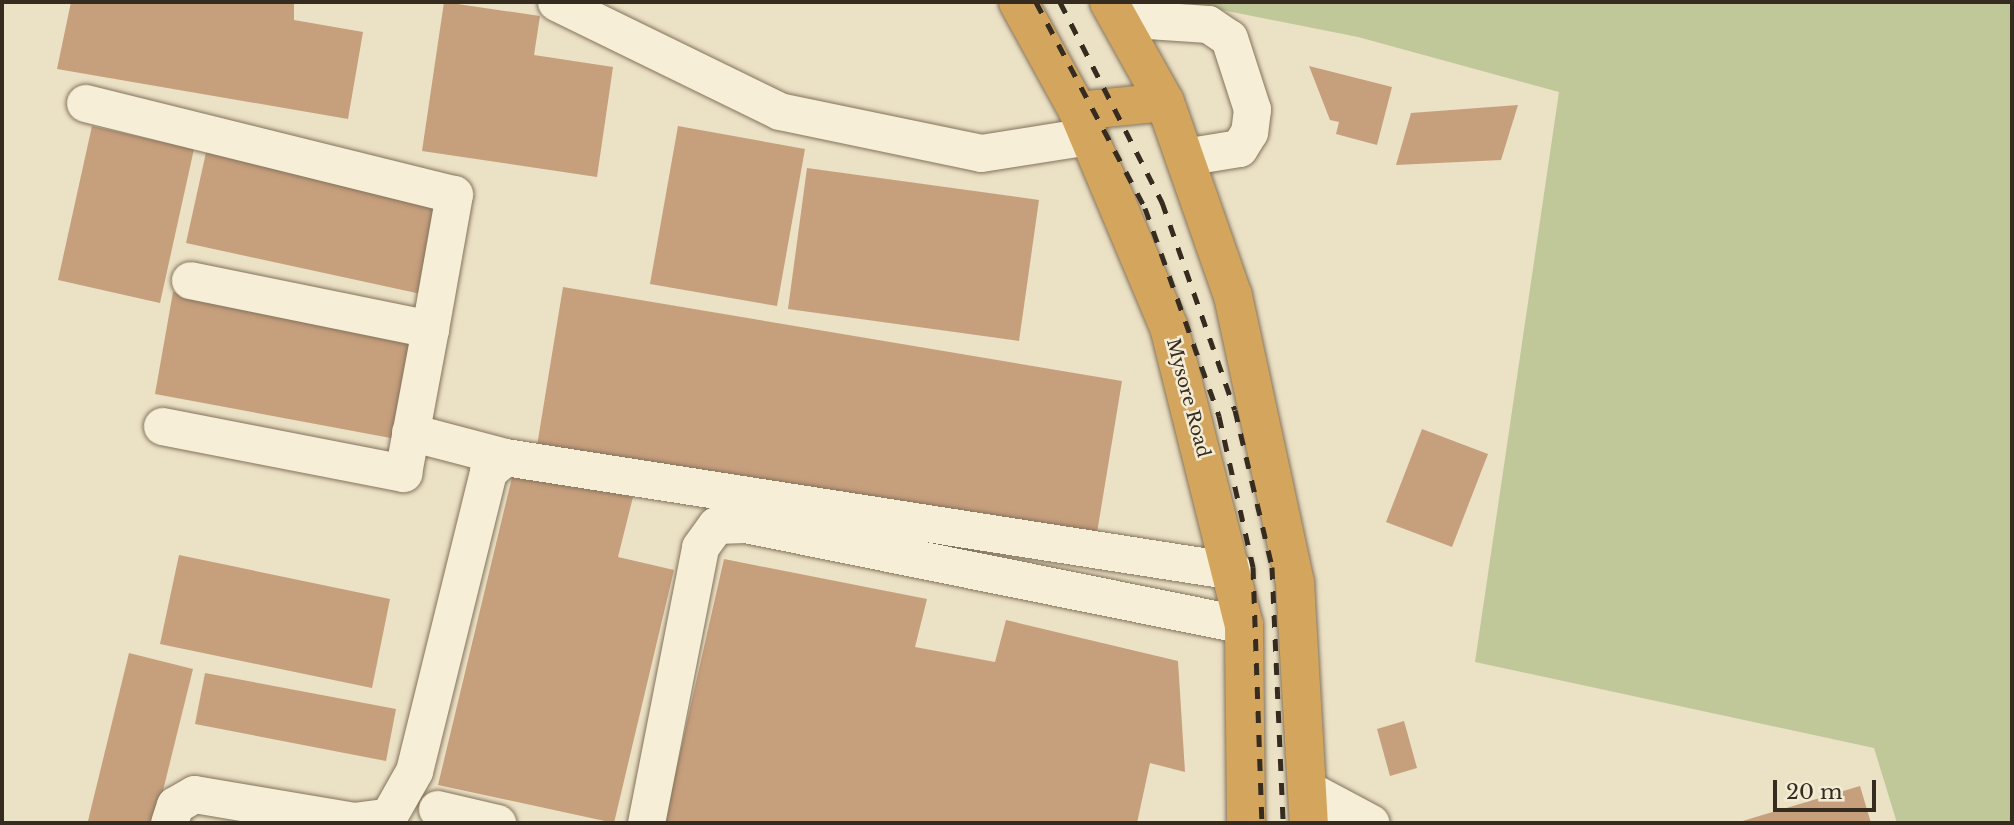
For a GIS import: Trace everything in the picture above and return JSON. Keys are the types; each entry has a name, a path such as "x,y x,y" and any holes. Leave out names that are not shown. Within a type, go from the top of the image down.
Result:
{"highway":[{"name":"Mysore Road","path":"1018,2 1083,123 1169,327 1234,571 1244,625 1246,823"},
{"path":"1114,10 1165,102 1233,296 1295,583 1308,806"},
{"path":"1083,123 1165,102"}],"street":[{"path":"556,2 779,111 981,153 1083,123"},
{"path":"1114,10 1208,23 1228,38 1252,109 1249,132 1239,148 1184,157"},
{"path":"85,103 454,194 403,472 162,426"},
{"path":"190,280 430,329"},
{"path":"410,432 505,457 1234,571"},
{"path":"169,823 175,805 194,794 353,821 388,817 414,771 488,471 505,457"},
{"path":"646,823 700,547 716,525 745,524 1244,625"},
{"path":"1308,806 1371,823"},
{"path":"437,809 496,823"}],"green space":[{"path":"1182,2 2012,2 2012,823 1897,823 1874,748 1475,662 1559,92 1358,37"}],"building":[{"path":"71,2 294,2 294,20 363,32 348,119 57,69"},
{"path":"444,2 540,16 534,55 613,67 597,177 422,151"},
{"path":"1309,66 1392,87 1377,145 1336,134 1339,122 1330,120"},
{"path":"1518,105 1501,160 1396,165 1411,113"},
{"path":"92,126 194,149 160,303 58,280"},
{"path":"678,126 805,149 777,306 650,284"},
{"path":"207,148 441,198 421,294 186,243"},
{"path":"807,168 1039,200 1019,341 788,309"},
{"path":"563,287 1122,381 1095,545 536,452"},
{"path":"173,292 415,337 396,439 155,394"},
{"path":"1422,429 1488,454 1452,547 1386,522"},
{"path":"514,469 633,497 618,557 674,570 614,823 438,785"},
{"path":"179,555 390,599 372,688 160,644"},
{"path":"724,559 927,599 915,647 995,662 1006,620 1178,661 1185,772 1150,763 1137,823 664,823"},
{"path":"129,653 193,669 155,823 88,821"},
{"path":"205,673 396,709 386,761 195,724"},
{"path":"1404,721 1417,768 1390,776 1377,729"},
{"path":"1860,786 1871,823 1736,823"}],"railway":[{"path":"1036,2 1145,208 1219,416 1253,567 1262,823"},
{"path":"1060,2 1162,202 1235,410 1272,567 1283,823"}]}
